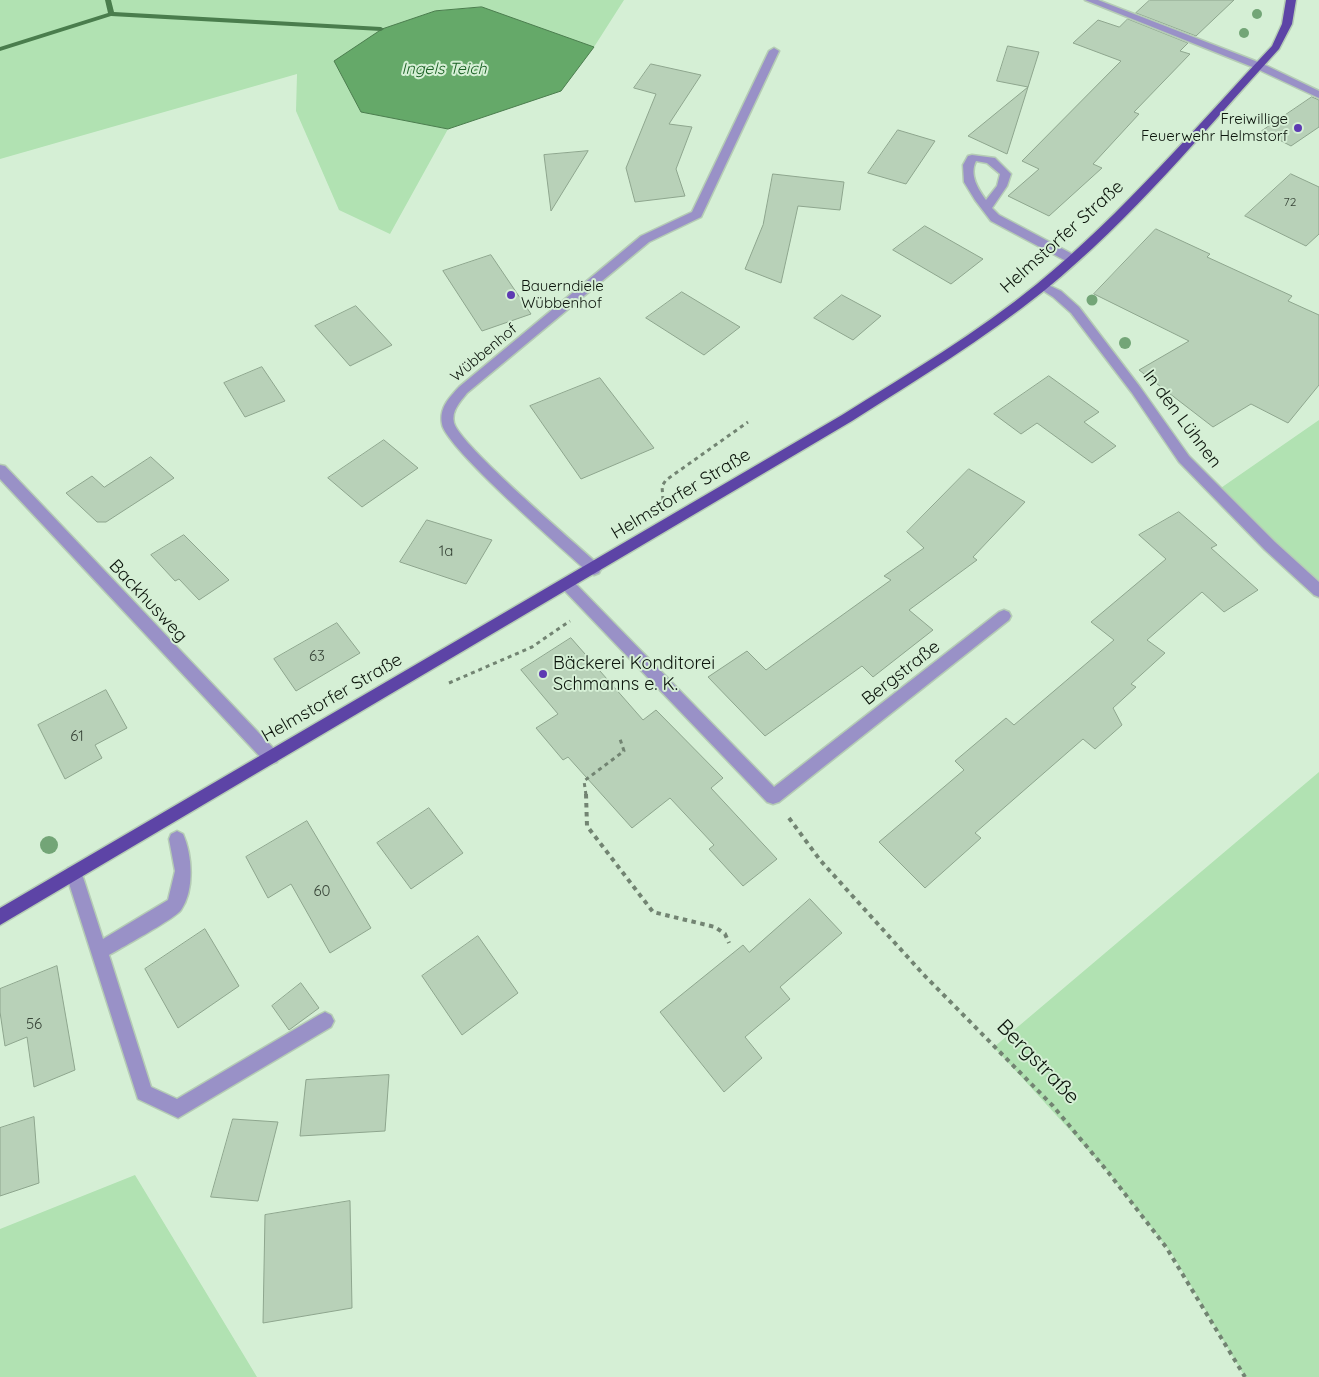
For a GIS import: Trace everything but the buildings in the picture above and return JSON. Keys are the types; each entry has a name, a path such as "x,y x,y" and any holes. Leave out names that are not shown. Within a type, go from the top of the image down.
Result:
{"main road":[{"name":"Helmstorfer Straße","path":"0,917 594,569 847,418 974,338 1042,286 1106,228 1162,171 1276,47 1287,24 1291,0"}],"street":[{"path":"1090,0 1259,66 1319,95"},
{"name":"Wübbenhof","path":"594,569 474,458 448,425 448,412 463,390 645,239 697,214 774,51"},
{"path":"986,208 995,218 1011,228 1072,259"},
{"name":"In den Lühnen","path":"1042,286 1057,294 1075,310 1136,390 1184,459 1270,546 1319,592"},
{"name":"Backhusweg","path":"0,470 271,757"},
{"path":"567,584 774,797"},
{"name":"Bergstraße","path":"774,797 1004,616"},
{"path":"98,952 175,905 181,887 183,871 177,839"},
{"path":"74,874 144,1094 178,1109 325,1021"}],"path":[{"path":"664,505 661,492 666,480 748,422"},
{"path":"445,685 532,647 589,608"},
{"path":"620,739 624,750 584,781 587,800 586,826 653,912 715,927 725,934 729,943"},
{"name":"Bergstraße","path":"774,797 820,860 923,974 1052,1106 1108,1172 1166,1246 1245,1377"}],"shaded area":[{"path":"0,0 624,0 594,47 482,7 435,11 382,29 334,61 361,112 448,129 390,234 339,210 296,111 297,74 0,159"},
{"path":"1319,420 1319,591 1215,492"},
{"path":"1319,772 1319,1377 1245,1377 1172,1254 1108,1172 994,1047"},
{"path":"135,1175 257,1377 0,1377 0,1229"}],"water":[{"name":"Ingels Teich","path":"482,7 594,47 561,91 448,129 361,112 334,61 382,29 435,11"}],"waterway":[{"path":"108,0 111,14"},
{"path":"0,49 111,14"},
{"path":"111,14 381,29"}],"place":[{"name":"Freiwillige Feuerwehr Helmstorf","path":"1298,128"},
{"name":"Bauerndiele Wübbenhof","path":"511,295"},
{"name":"Bäckerei Konditorei Schmanns e. K.","path":"543,674"}]}
